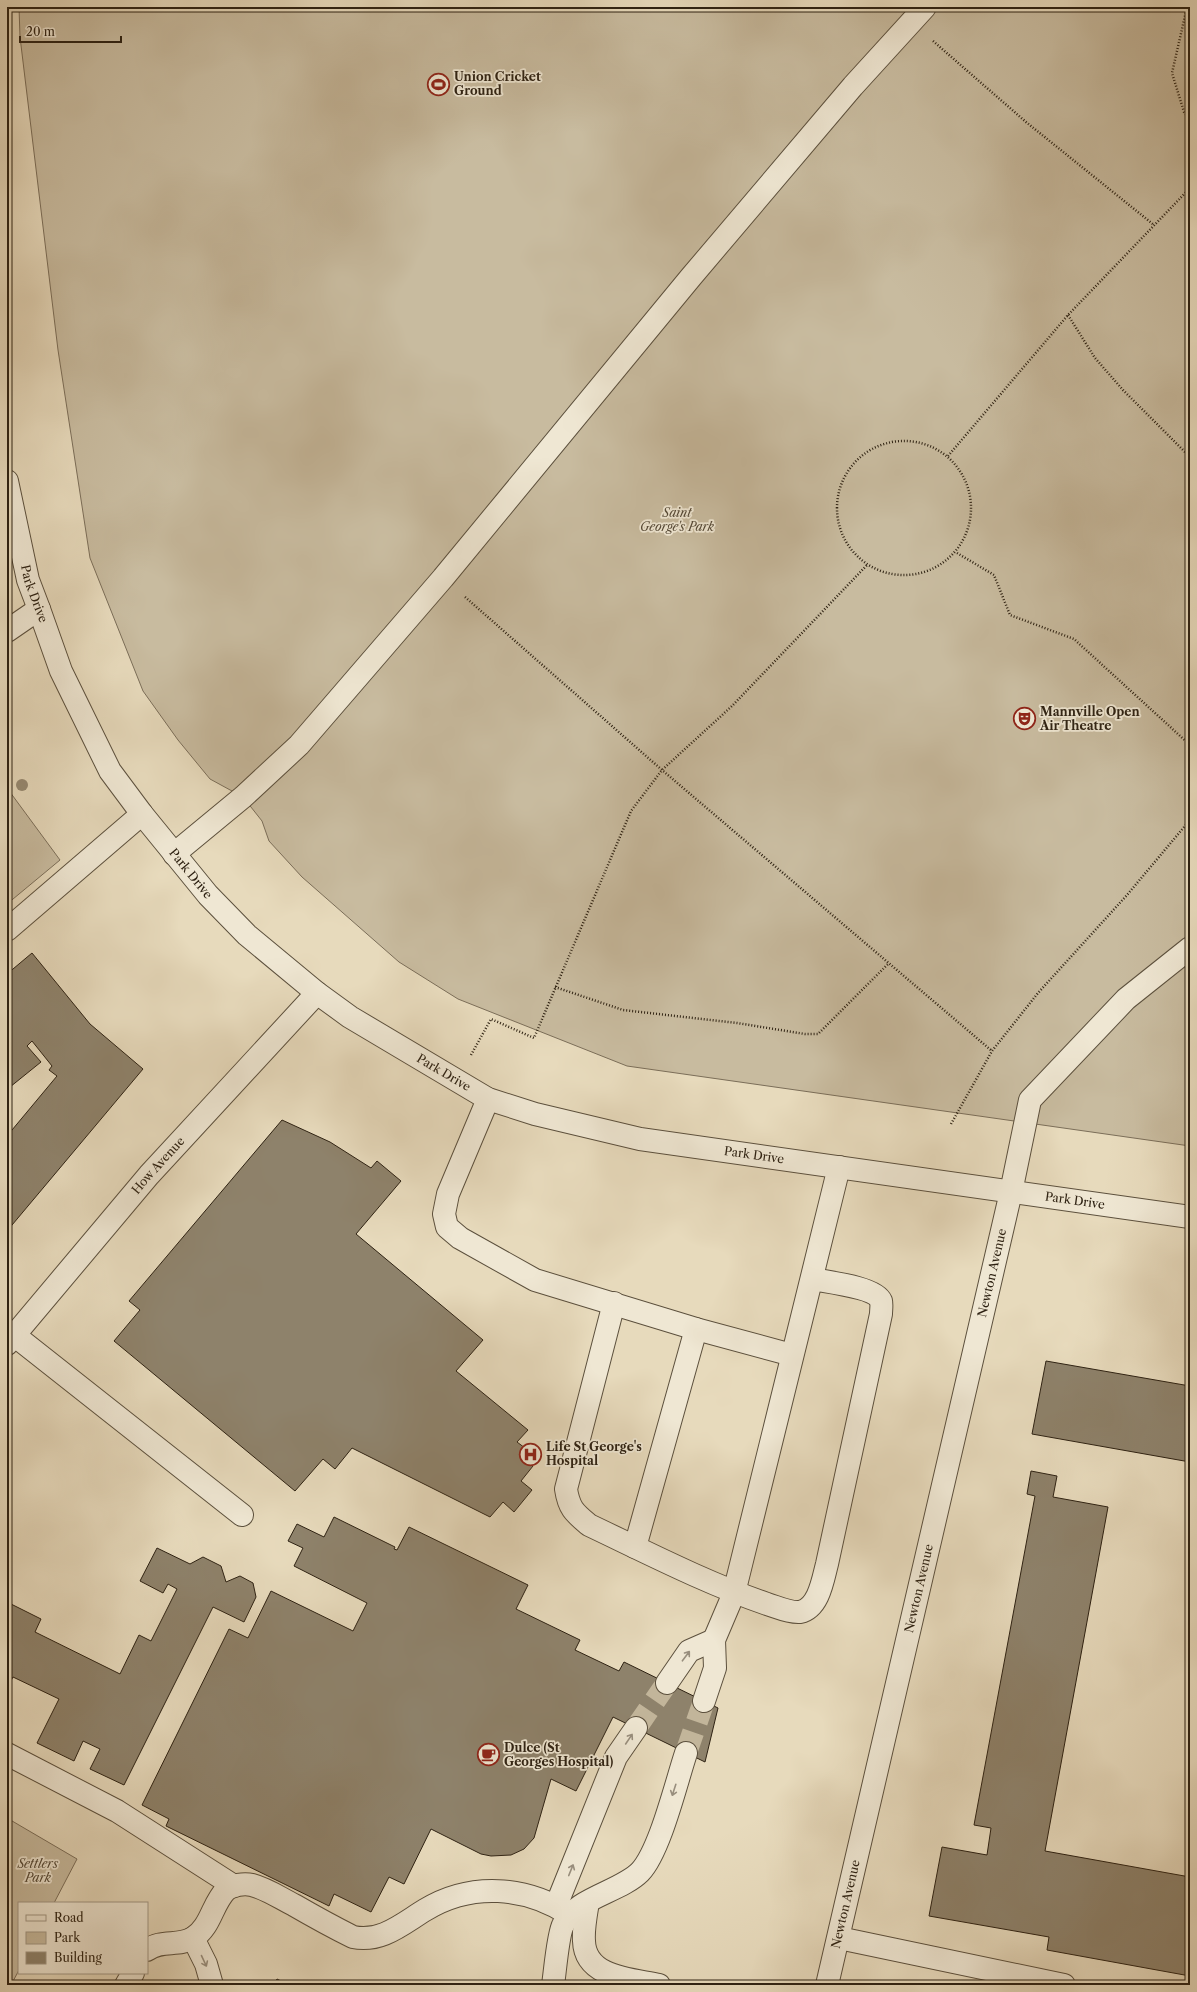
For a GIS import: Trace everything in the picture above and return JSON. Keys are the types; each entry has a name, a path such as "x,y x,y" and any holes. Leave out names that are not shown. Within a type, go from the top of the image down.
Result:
{"street":[{"path":"174,854 243,797 299,745 443,578 696,271 852,86 918,14"},
{"name":"Park Drive","path":"7,481 28,580 61,671 110,771 142,814 208,895 247,935 317,993 350,1017 457,1082 488,1099 535,1114 640,1139 1190,1218"},
{"path":"7,631 39,609"},
{"path":"7,930 142,814"},
{"name":"Newton Avenue","path":"827,1985 1011,1192 1030,1100 1126,999 1190,948"},
{"name":"How Avenue","path":"11,1340 150,1175 317,993"},
{"path":"488,1099 448,1194 444,1214 447,1227 460,1238 536,1280 696,1329 792,1355"},
{"path":"704,1701 715,1668 714,1640 734,1593 840,1167"},
{"path":"614,1303 566,1489 568,1500 573,1512 590,1525 734,1593 790,1611 800,1612 811,1606 818,1595 827,1564 881,1314 881,1302 876,1295 866,1290 812,1279"},
{"path":"635,1547 696,1329"},
{"path":"11,1340 242,1516"},
{"path":"667,1683 689,1651 714,1640"},
{"path":"553,1985 563,1911 616,1757 636,1728"},
{"path":"148,1949 154,1945 186,1941 193,1938 205,1927 222,1894 234,1886 251,1885 270,1892 353,1937 368,1940 385,1935 427,1909 447,1899 491,1890 511,1892 563,1911 588,1902 625,1883 640,1871 654,1850 686,1753"},
{"path":"7,1754 117,1810 234,1886"},
{"path":"588,1902 583,1941 585,1952 591,1961 598,1969 607,1973 659,1985"},
{"path":"193,1938 206,1964 212,1985"},
{"path":"838,1938 1064,1985"},
{"path":"126,1985 132,1974"}],"path":[{"path":"1187,7 1172,73 1184,112 1190,120"},
{"path":"918,14 1026,122 1154,225"},
{"path":"948,456 1068,315 1190,188"},
{"path":"1068,315 1095,358 1124,390 1190,457"},
{"path":"895,440 918,442 948,456 966,480 972,502 969,528 957,553 939,566 904,576 881,572 859,558 844,539 836,512 838,489 850,466 867,450 895,440"},
{"path":"957,553 994,575 1010,615 1074,639 1190,745"},
{"path":"457,1082 491,1019 534,1038 631,811 662,770 732,706 868,564"},
{"path":"443,578 662,770 992,1051"},
{"path":"951,1124 992,1051 1038,993 1127,895 1190,820"},
{"path":"556,987 623,1010 737,1023 805,1034 818,1034 889,963"}],"green space":[{"name":"Saint George's Park","path":"19,7 1190,7 1190,1146 627,1066 458,999 399,962 302,877 269,841 262,821 243,797 210,779 178,740 143,691 90,558 58,350 20,37"},
{"path":"7,788 60,860 7,904"},
{"name":"Settlers Park","path":"7,1818 77,1859 55,1902 18,1902 18,1972 11,1985 7,1985"}],"building":[{"path":"32,953 90,1024 143,1069 7,1231 7,1136 57,1076 49,1070 52,1066 32,1041 27,1046 41,1062 10,1087 7,1083 7,974"},
{"path":"282,1120 330,1142 371,1168 377,1161 401,1181 356,1234 483,1340 456,1371 528,1430 517,1442 525,1448 519,1455 533,1466 521,1481 532,1490 514,1512 503,1502 490,1517 352,1448 335,1469 323,1459 295,1491 114,1341 140,1310 129,1301"},
{"path":"1046,1361 1190,1386 1190,1462 1032,1434"},
{"path":"1031,1471 1057,1476 1053,1497 1108,1507 1045,1851 1190,1877 1190,1976 1047,1950 1049,1937 929,1916 942,1847 987,1855 991,1828 974,1825 1035,1496 1027,1494"},
{"path":"334,1517 395,1547 394,1549 397,1550 409,1527 528,1585 516,1609 580,1640 575,1650 619,1671 624,1662 718,1708 705,1762 613,1717 576,1791 551,1779 534,1838 524,1849 511,1855 491,1856 481,1854 431,1829 404,1884 389,1877 371,1912 334,1894 329,1906 166,1826 169,1819 142,1805 229,1629 248,1638 271,1591 353,1631 367,1603 294,1566 303,1548 288,1541 297,1524 324,1537"},
{"path":"157,1548 190,1564 203,1557 221,1566 226,1582 240,1576 253,1583 256,1597 244,1622 213,1607 124,1785 90,1769 100,1749 83,1741 74,1761 37,1743 59,1699 13,1677 7,1686 7,1602 41,1619 35,1632 120,1674 139,1635 151,1641 177,1589 168,1584 163,1593 140,1581"},
{"path":"277,1979 289,1985 273,1985"}],"tunnel":[{"path":"636,1728 667,1683"},
{"path":"686,1753 704,1701"}],"place":[{"name":"Union Cricket Ground","path":"438,84"},
{"name":"Mannville Open Air Theatre","path":"1024,719"},
{"name":"Life St George's Hospital","path":"531,1454"},
{"name":"Dulce (St Georges Hospital)","path":"489,1755"}]}
